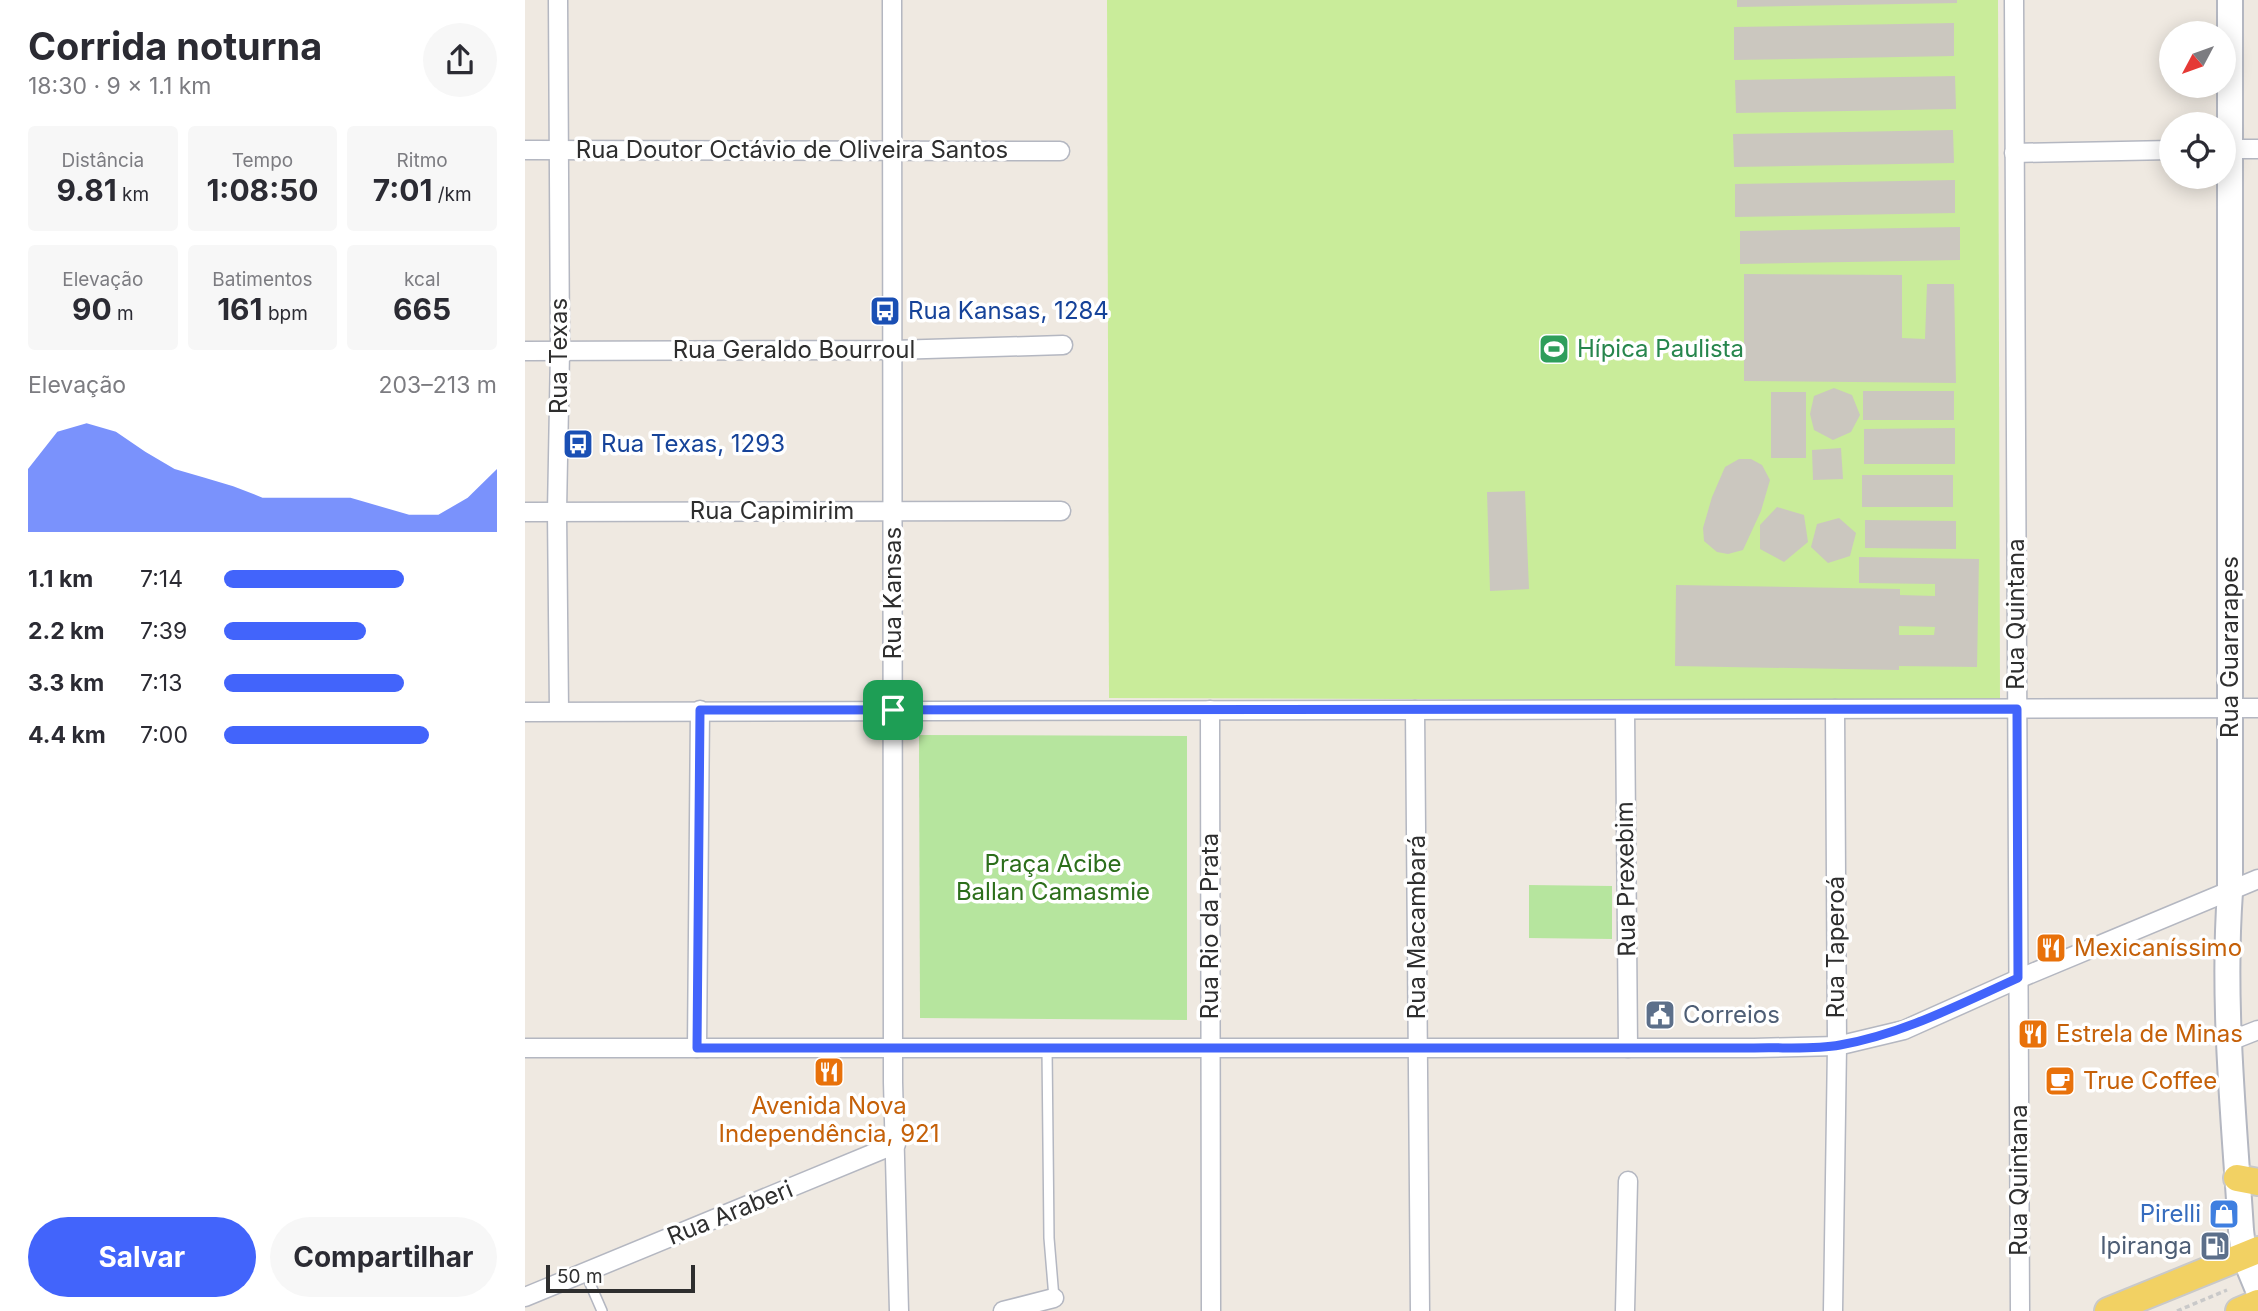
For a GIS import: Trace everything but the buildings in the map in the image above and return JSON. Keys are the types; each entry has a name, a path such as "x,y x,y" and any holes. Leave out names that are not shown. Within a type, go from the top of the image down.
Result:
{"main road":[{"path":"2108,1311 2254,1275"},
{"path":"2239,1311 2254,1275"}],"street":[{"name":"Rua Texas","path":"558,0 561,351 557,512 559,711"},
{"name":"Rua Kansas","path":"892,0 894,1047 899,1311"},
{"name":"Rua Quintana","path":"2014,0 2020,1311"},
{"name":"Rua Guararapes","path":"2227,112 2229,0"},
{"path":"2236,149 2258,149"},
{"name":"Rua Doutor Octávio de Oliveira Santos","path":"525,150 1060,151"},
{"path":"2014,153 2159,150"},
{"name":"Rua Guararapes","path":"2227,189 2230,1041 2248,1180 2254,1275"},
{"name":"Rua Geraldo Bourroul","path":"525,351 893,350 1063,345"},
{"name":"Rua Capimirim","path":"525,512 1061,510"},
{"path":"525,712 2258,708"},
{"name":"Rua Taperoá","path":"1833,1311 1837,1046 1835,709"},
{"path":"697,1048 700,710"},
{"name":"Rua Rio da Prata","path":"1210,710 1211,1311"},
{"name":"Rua Macambará","path":"1415,710 1420,1311"},
{"name":"Rua Prexebim","path":"1625,710 1628,1048"},
{"path":"525,1048 1837,1046 1904,1030 2018,978 2258,879"},
{"path":"2230,1041 2258,1030"},
{"name":"Rua Araberi","path":"525,1297 896,1144"},
{"path":"1625,1311 1628,1181"},
{"path":"1003,1311 1054,1298"}],"lane":[{"path":"1047,1048 1049,1238 1054,1298"},
{"path":"586,1272 602,1311"}],"path":[{"path":"2177,1311 2254,1275"}],"green space":[{"name":"Hípica Paulista","path":"1107,0 1998,0 2000,701 1109,698"},
{"name":"Praça Acibe Ballan Camasmie","path":"919,735 1187,736 1187,1020 920,1018"},
{"path":"1529,885 1612,886 1612,939 1529,938"}],"place":[{"name":"Rua Kansas, 1284","path":"885,311"},
{"name":"Hípica Paulista","path":"1554,349"},
{"name":"Rua Texas, 1293","path":"578,444"},
{"name":"Mexicaníssimo","path":"2051,948"},
{"name":"Correios","path":"1660,1015"},
{"name":"Estrela de Minas","path":"2033,1034"},
{"name":"Avenida Nova Independência, 921","path":"829,1072"},
{"name":"True Coffee","path":"2060,1081"},
{"name":"Pirelli","path":"2224,1214"},
{"name":"Ipiranga","path":"2215,1246"}],"route":[{"path":"2017,709 2018,978 1904,1030 1837,1046 697,1048 700,710 893,710 2017,709"}]}
